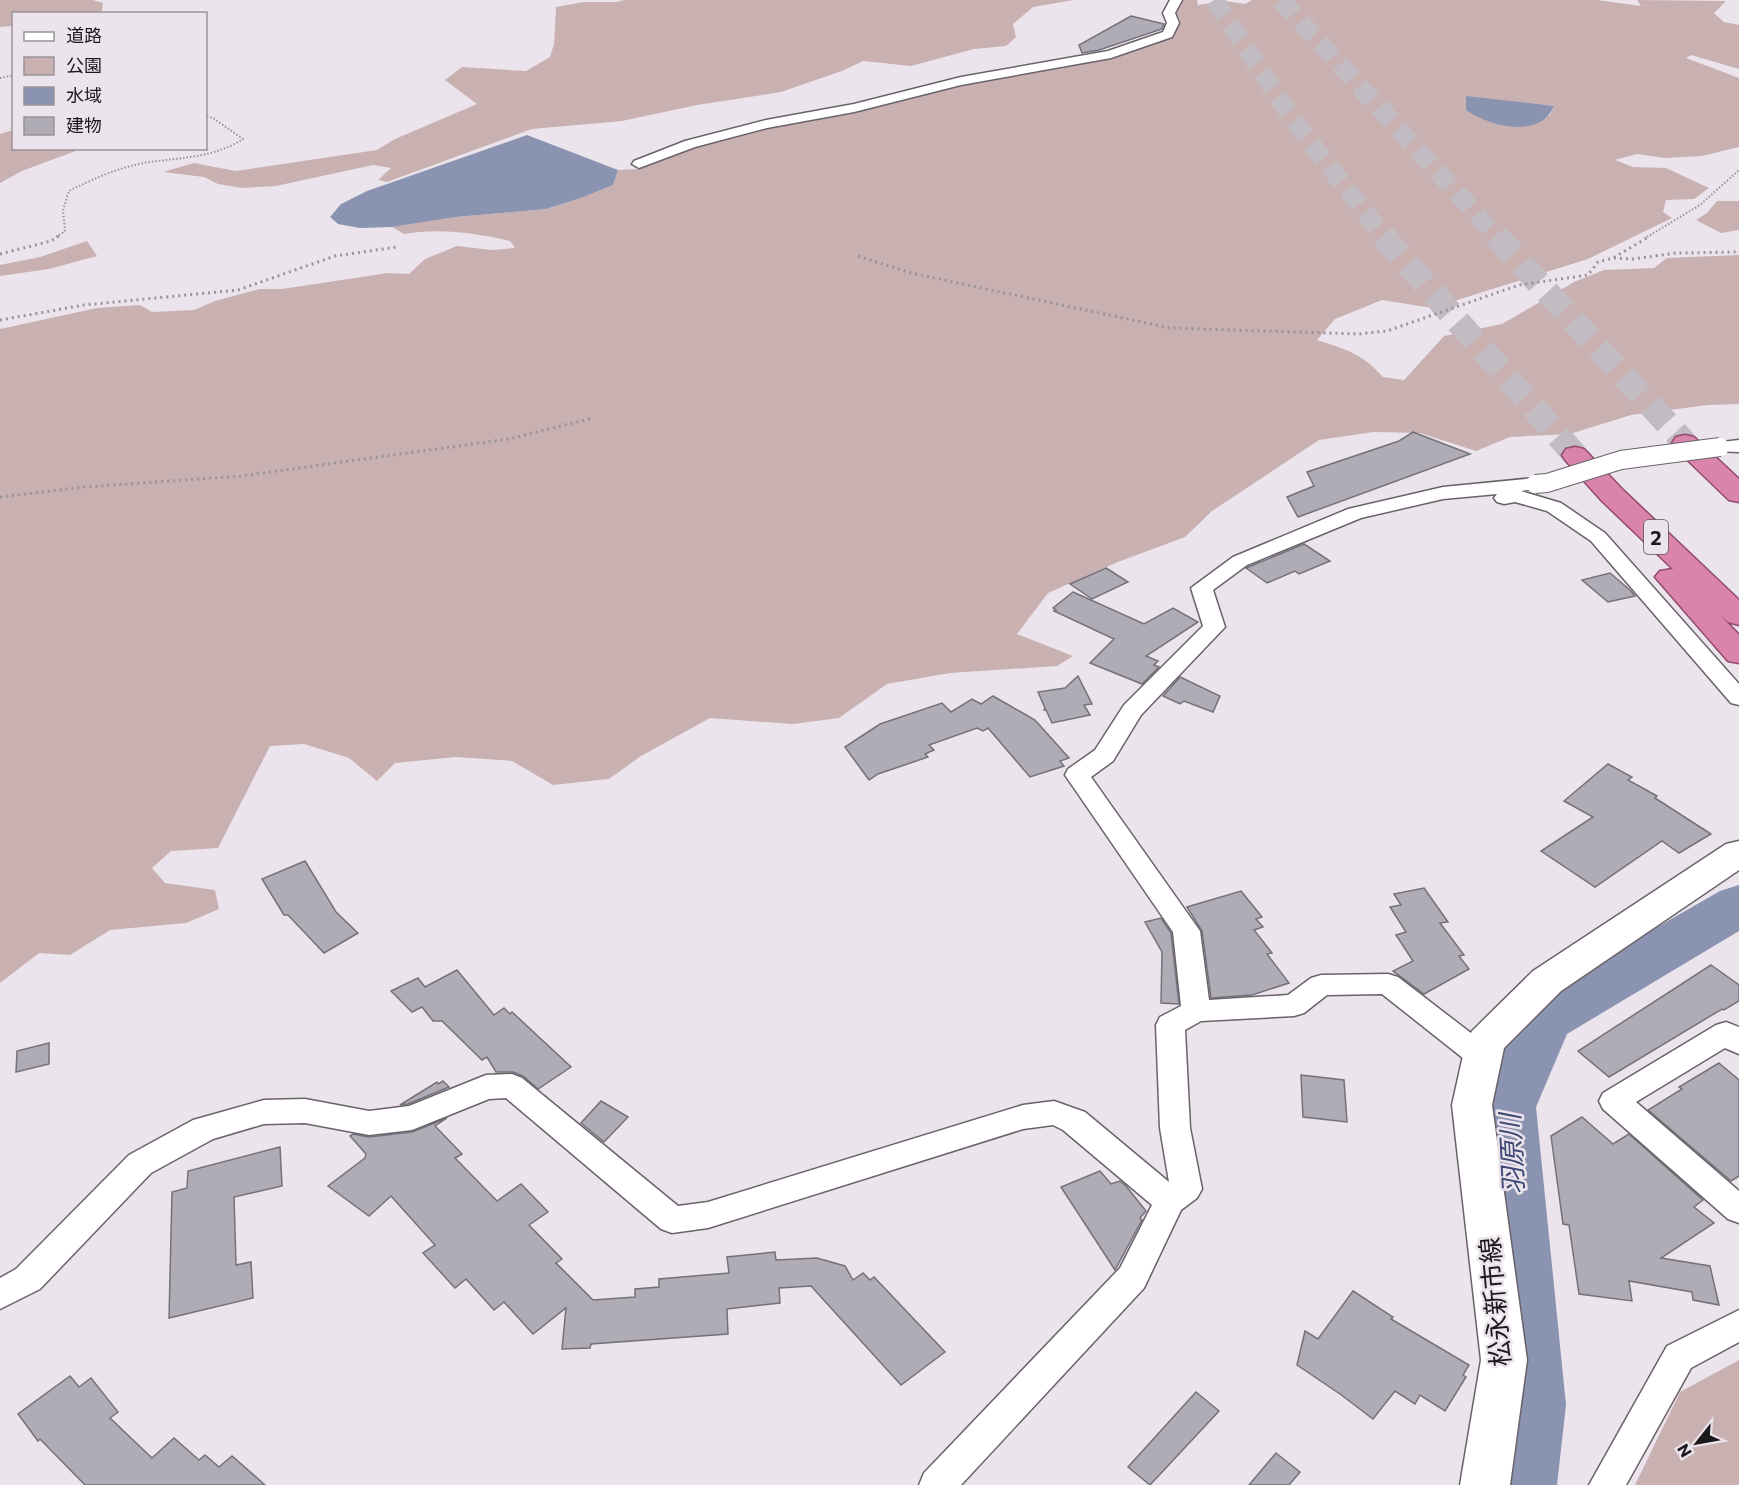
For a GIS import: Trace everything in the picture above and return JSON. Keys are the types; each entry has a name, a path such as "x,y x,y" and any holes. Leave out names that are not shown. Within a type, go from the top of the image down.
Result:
{"highway":[{"path":"1739,485 1686,443 1739,494"},
{"name":"2","path":"1575,455 1612,495 1739,616"},
{"path":"1612,495 1650,555 1739,654"}],"main road":[{"name":"松永新市線","path":"1485,1485 1504,1359 1472,1105 1486,1042 1547,981 1739,853"}],"street":[{"path":"639,164 690,144 766,124 854,108 962,81 1111,54 1139,46 1168,34 1173,23 1169,13 1176,0"},
{"path":"1405,506 1443,493 1547,483 1621,460 1730,447"},
{"path":"1196,1011 1186,931 1077,776 1104,755 1132,710 1214,627 1202,588 1240,561 1355,513 1516,496 1554,507 1598,537 1739,698"},
{"path":"937,1485 1132,1278 1170,1201 1186,1189 1175,1128 1170,1025 1196,1011 1294,1005 1320,985 1388,984 1483,1058"},
{"path":"1739,1043 1726,1033 1614,1101 1739,1210"},
{"path":"0,1295 28,1279 140,1164 204,1130 264,1112 305,1111 369,1123 412,1118 486,1087 512,1086 672,1220 708,1215 1023,1117 1054,1113 1074,1121 1170,1201"},
{"path":"1607,1485 1679,1357 1739,1325"}],"path":[{"path":"0,254 51,241 65,231 63,210 69,191 93,178 130,166 214,153 235,146 243,139 207,116"},
{"path":"858,256 911,273 1170,328 1359,334 1387,331 1519,285 1588,275 1598,262 1613,258 1700,205 1739,170"},
{"path":"0,320 84,305 238,290 335,256 397,247"},
{"path":"1613,258 1633,259 1676,253 1739,252"},
{"path":"0,497 84,487 241,476 509,439 592,418"}],"green space":[{"path":"0,0 93,0 103,3 101,12 12,12 12,26 0,27"},
{"path":"624,0 1074,0 1033,7 1013,24 1016,37 1006,46 974,49 911,66 863,61 842,71 781,92 697,105 622,121 532,129 387,182 378,180 391,168 373,165 276,186 242,188 218,184 204,177 163,172 194,163 236,171 377,150 395,139 477,104 445,80 462,67 526,71 550,57 554,44 556,7 584,2"},
{"path":"1183,0 1197,0 1198,5 1225,1 1245,4 1252,0 1597,0 1641,6 1637,0 1726,1 1714,13 1724,22 1739,25 1739,69 1691,55 1686,58 1739,78 1739,147 1702,156 1665,158 1637,154 1615,160 1633,167 1666,168 1709,188 1694,199 1666,200 1663,212 1672,218 1588,259 1432,308 1382,300 1335,319 1317,340 1361,358 1383,377 1404,380 1444,336 1502,324 1574,282 1604,270 1654,268 1667,258 1739,255 1739,404 1708,405 1631,415 1570,434 1510,437 1476,451 1420,433 1373,432 1319,440 1212,511 1185,537 1118,562 1048,593 1017,634 1073,656 1057,666 950,673 887,684 839,718 793,724 710,718 641,756 609,779 553,785 512,761 456,757 395,763 377,781 349,758 304,744 270,746 218,848 171,851 152,868 165,883 215,890 219,909 186,923 110,930 70,955 39,953 0,983 0,329 97,308 140,305 152,312 194,310 215,301 260,289 282,289 388,273 409,274 425,259 457,246 492,250 515,248 510,241 484,236 444,231 404,234 392,227 456,217 546,209 613,185 618,170 640,169 678,152 721,138 951,86 1144,48 1175,31 1180,20 1176,14","holes":["1525,104 1554,106 1550,115 1524,127"]},
{"path":"12,130 12,150 78,150 22,171 0,183 0,134"},
{"path":"1717,201 1739,201 1739,230 1721,233 1696,220 1707,213"},
{"path":"87,241 97,256 49,269 0,276 0,265 40,257"},
{"path":"1739,1360 1739,1485 1635,1485 1680,1392"}],"water":[{"path":"1466,96 1554,106 1547,117 1538,123 1513,127 1487,121 1466,110"},
{"path":"527,135 618,170 613,185 546,209 456,217 392,227 360,228 338,224 330,217 341,204 367,191"}],"building":[{"path":"1131,16 1164,24 1162,29 1099,50 1082,53 1079,45"},
{"path":"1413,432 1470,454 1298,517 1287,497 1314,486 1307,472 1399,441"},
{"path":"1304,544 1330,561 1299,574 1295,571 1267,583 1246,568"},
{"path":"1106,568 1128,582 1092,599 1070,584"},
{"path":"1610,573 1635,596 1608,602 1582,580"},
{"path":"1073,592 1144,624 1173,608 1198,622 1146,656 1158,661 1154,665 1159,667 1142,684 1090,663 1114,639 1054,611 1056,610 1053,608"},
{"path":"1078,676 1092,704 1084,705 1090,715 1052,723 1044,710 1038,692 1065,688"},
{"path":"1180,677 1220,696 1213,712 1184,701 1180,704 1163,696"},
{"path":"993,696 1035,720 1069,758 1060,761 1064,766 1030,777 988,728 983,731 977,728 929,745 934,750 925,754 928,757 878,774 869,780 845,747 880,724 942,703 951,712 972,699 981,704"},
{"path":"1608,764 1632,777 1628,780 1657,796 1655,798 1711,834 1679,853 1662,841 1595,887 1541,851 1593,817 1564,801"},
{"path":"305,861 336,912 358,933 324,953 288,915 284,915 262,879"},
{"path":"1424,888 1448,922 1440,923 1464,955 1459,956 1469,969 1424,994 1393,971 1413,961 1396,935 1406,932 1390,907 1401,905 1394,894"},
{"path":"1241,891 1262,917 1256,919 1263,927 1254,930 1272,953 1267,954 1289,983 1252,995 1211,998 1202,931 1187,907"},
{"path":"1161,918 1171,933 1179,1004 1161,1003 1162,952 1145,922"},
{"path":"1711,965 1739,985 1739,1001 1609,1077 1578,1051"},
{"path":"457,970 494,1015 504,1008 510,1014 512,1012 571,1067 538,1089 523,1076 513,1072 496,1072 487,1057 482,1060 442,1021 433,1021 422,1007 412,1012 391,991 418,978 425,987"},
{"path":"49,1043 49,1064 16,1072 17,1051"},
{"path":"1719,1063 1739,1080 1739,1176 1731,1181 1648,1110 1682,1089 1679,1087"},
{"path":"1301,1075 1344,1080 1347,1122 1303,1117"},
{"path":"443,1081 449,1087 408,1104 400,1105 437,1082 438,1084"},
{"path":"601,1101 628,1117 604,1142 581,1123"},
{"path":"1582,1117 1613,1144 1629,1134 1703,1200 1694,1207 1714,1223 1661,1258 1710,1266 1719,1305 1693,1300 1692,1292 1629,1281 1632,1301 1579,1294 1569,1225 1563,1224 1551,1136"},
{"path":"447,1118 435,1126 462,1154 455,1158 497,1201 521,1184 548,1212 529,1225 562,1259 556,1263 593,1300 635,1297 635,1289 659,1287 659,1279 729,1273 727,1257 775,1252 776,1260 817,1258 845,1266 853,1280 863,1273 870,1280 874,1277 945,1352 901,1385 811,1286 779,1288 780,1303 727,1309 728,1334 591,1344 590,1348 562,1349 566,1308 533,1334 504,1302 494,1310 466,1279 455,1288 423,1253 435,1245 391,1196 369,1216 328,1186 365,1158 366,1154 350,1136 353,1134 369,1137 412,1132"},
{"path":"280,1147 282,1186 234,1197 236,1265 251,1262 253,1298 169,1318 172,1192 187,1188 188,1171"},
{"path":"1100,1171 1111,1184 1120,1181 1126,1186 1146,1211 1140,1218 1142,1220 1115,1270 1061,1187"},
{"path":"1353,1291 1393,1317 1391,1319 1469,1365 1463,1375 1466,1377 1445,1411 1420,1395 1415,1404 1395,1391 1373,1419 1297,1365 1305,1331 1318,1339"},
{"path":"70,1376 79,1387 91,1378 118,1412 110,1418 152,1458 174,1438 199,1460 205,1455 219,1467 232,1456 265,1485 85,1485 40,1439 38,1441 18,1414"},
{"path":"1196,1392 1219,1411 1150,1485 1128,1467"},
{"path":"1276,1453 1300,1472 1289,1485 1249,1485"}],"waterway":[{"name":"羽原川","path":"1520,1485 1530,1405 1505,1107 1544,1020 1739,905"}],"tunnel":[{"path":"1214,0 1294,121 1384,237"},
{"path":"1281,0 1497,237"},
{"path":"1383,236 1575,455"},
{"path":"1496,236 1685,443"}]}
